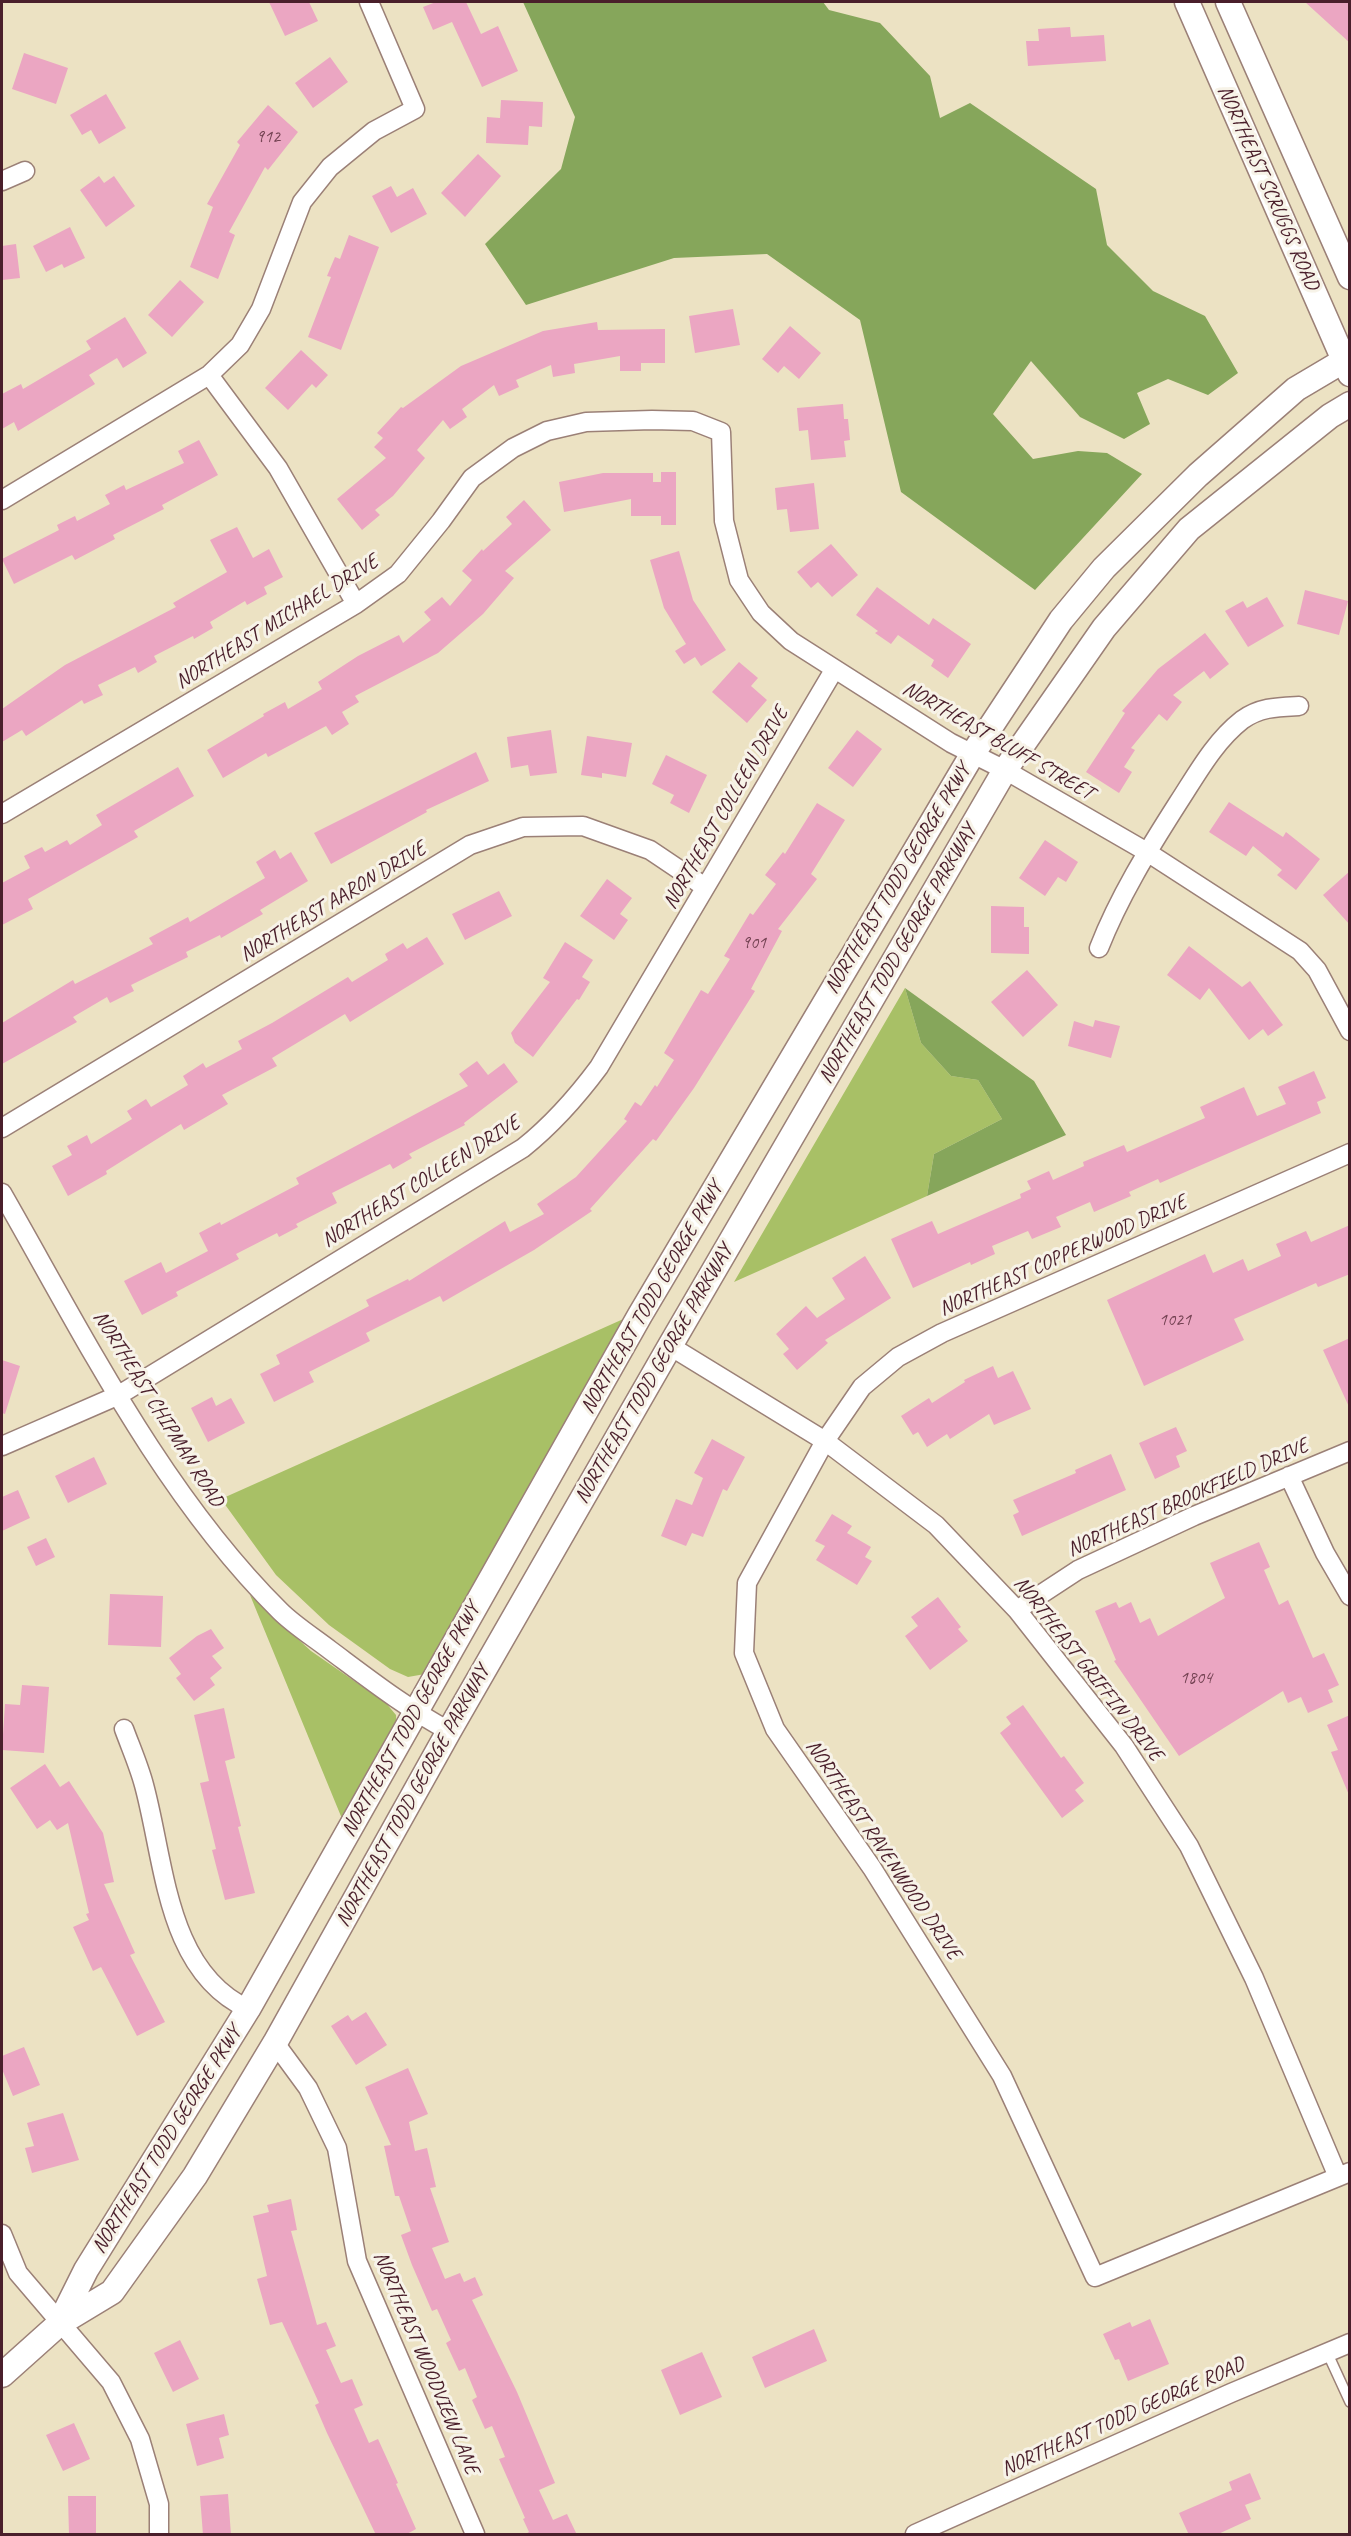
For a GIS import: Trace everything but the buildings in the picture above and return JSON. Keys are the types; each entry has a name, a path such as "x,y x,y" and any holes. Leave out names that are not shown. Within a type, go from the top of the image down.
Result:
{"main road":[{"name":"NORTHEAST SCRUGGS ROAD","path":"1187,2 1347,364"},
{"name":"NORTHEAST SCRUGGS ROAD","path":"1228,2 1350,277"},
{"name":"NORTHEAST TODD GEORGE PKWY","path":"59,2324 86,2270 248,2009 640,1315 972,755 1061,620 1104,568 1198,475 1296,389 1347,364"},
{"name":"NORTHEAST TODD GEORGE PARKWAY","path":"2,2375 59,2324 112,2292 195,2176 275,2043 449,1731 1005,770 1104,628 1189,529 1330,416 1350,404"}],"street":[{"path":"2,500 209,375 240,345 261,309 302,202 330,167 374,131 414,109 369,2"},
{"path":"2,181 25,171"},
{"path":"209,375 278,468 356,603"},
{"name":"NORTHEAST MICHAEL DRIVE","path":"2,814 356,603 398,574 472,478 513,448 548,431 586,422 693,421 721,432"},
{"name":"NORTHEAST BLUFF STREET","path":"721,432 724,521 739,580 768,620 791,641 834,670 972,755 1005,770 1147,852 1300,951 1317,970 1350,1031"},
{"name":"NORTHEAST COLLEEN DRIVE","path":"2,1446 119,1395 523,1148 548,1127 572,1104 599,1067 834,670"},
{"path":"1099,948 1111,918 1147,852 1212,750 1243,720 1270,707 1299,706"},
{"name":"NORTHEAST AARON DRIVE","path":"2,1128 470,845 523,827 583,826 650,850 705,887"},
{"name":"NORTHEAST COPPERWOOD DRIVE","path":"825,1441 862,1387 907,1352 942,1333 1350,1153"},
{"name":"NORTHEAST CHIPMAN ROAD","path":"2,1193 119,1395 186,1502 237,1565 281,1612 387,1694 449,1731"},
{"name":"NORTHEAST GRIFFIN DRIVE","path":"670,1346 825,1441 936,1525 1017,1610 1124,1746 1189,1846 1254,1978 1344,2175"},
{"name":"NORTHEAST RAVENWOOD DRIVE","path":"825,1441 747,1583 744,1653 775,1729 872,1868 1002,2076 1095,2277 1344,2175"},
{"name":"NORTHEAST BROOKFIELD DRIVE","path":"1017,1610 1078,1570 1194,1516 1350,1451"},
{"path":"1289,1476 1325,1553 1350,1596"},
{"path":"124,1729 143,1784 180,1934 208,1981 229,2000 248,2009"},
{"name":"NORTHEAST WOODVIEW LANE","path":"275,2043 308,2088 337,2148 357,2261 475,2535"},
{"path":"2,2234 18,2273 59,2324 111,2382 140,2439 159,2504 159,2535"},
{"name":"NORTHEAST TODD GEORGE ROAD","path":"915,2535 1350,2343"}],"lane":[{"path":"1327,2352 1350,2402"}],"green space":[{"path":"523,2 823,2 829,10 880,23 930,76 940,118 970,103 1096,189 1107,245 1153,291 1205,316 1238,373 1208,395 1168,379 1137,393 1150,424 1124,439 1080,417 1031,361 993,414 1033,459 1078,451 1107,453 1142,474 1035,590 901,492 860,320 767,254 674,258 526,305 485,244 561,169 575,117"},
{"path":"905,988 921,1043 951,1076 978,1080 1002,1119 934,1154 927,1196 734,1282"},
{"path":"905,988 1034,1081 1066,1135 927,1196 934,1154 1002,1119 978,1080 951,1076 921,1043"},
{"path":"639,1312 425,1674 408,1677 390,1669 329,1625 276,1575 221,1499"},
{"path":"250,1595 311,1651 386,1703 396,1715 397,1733 345,1826"}]}
